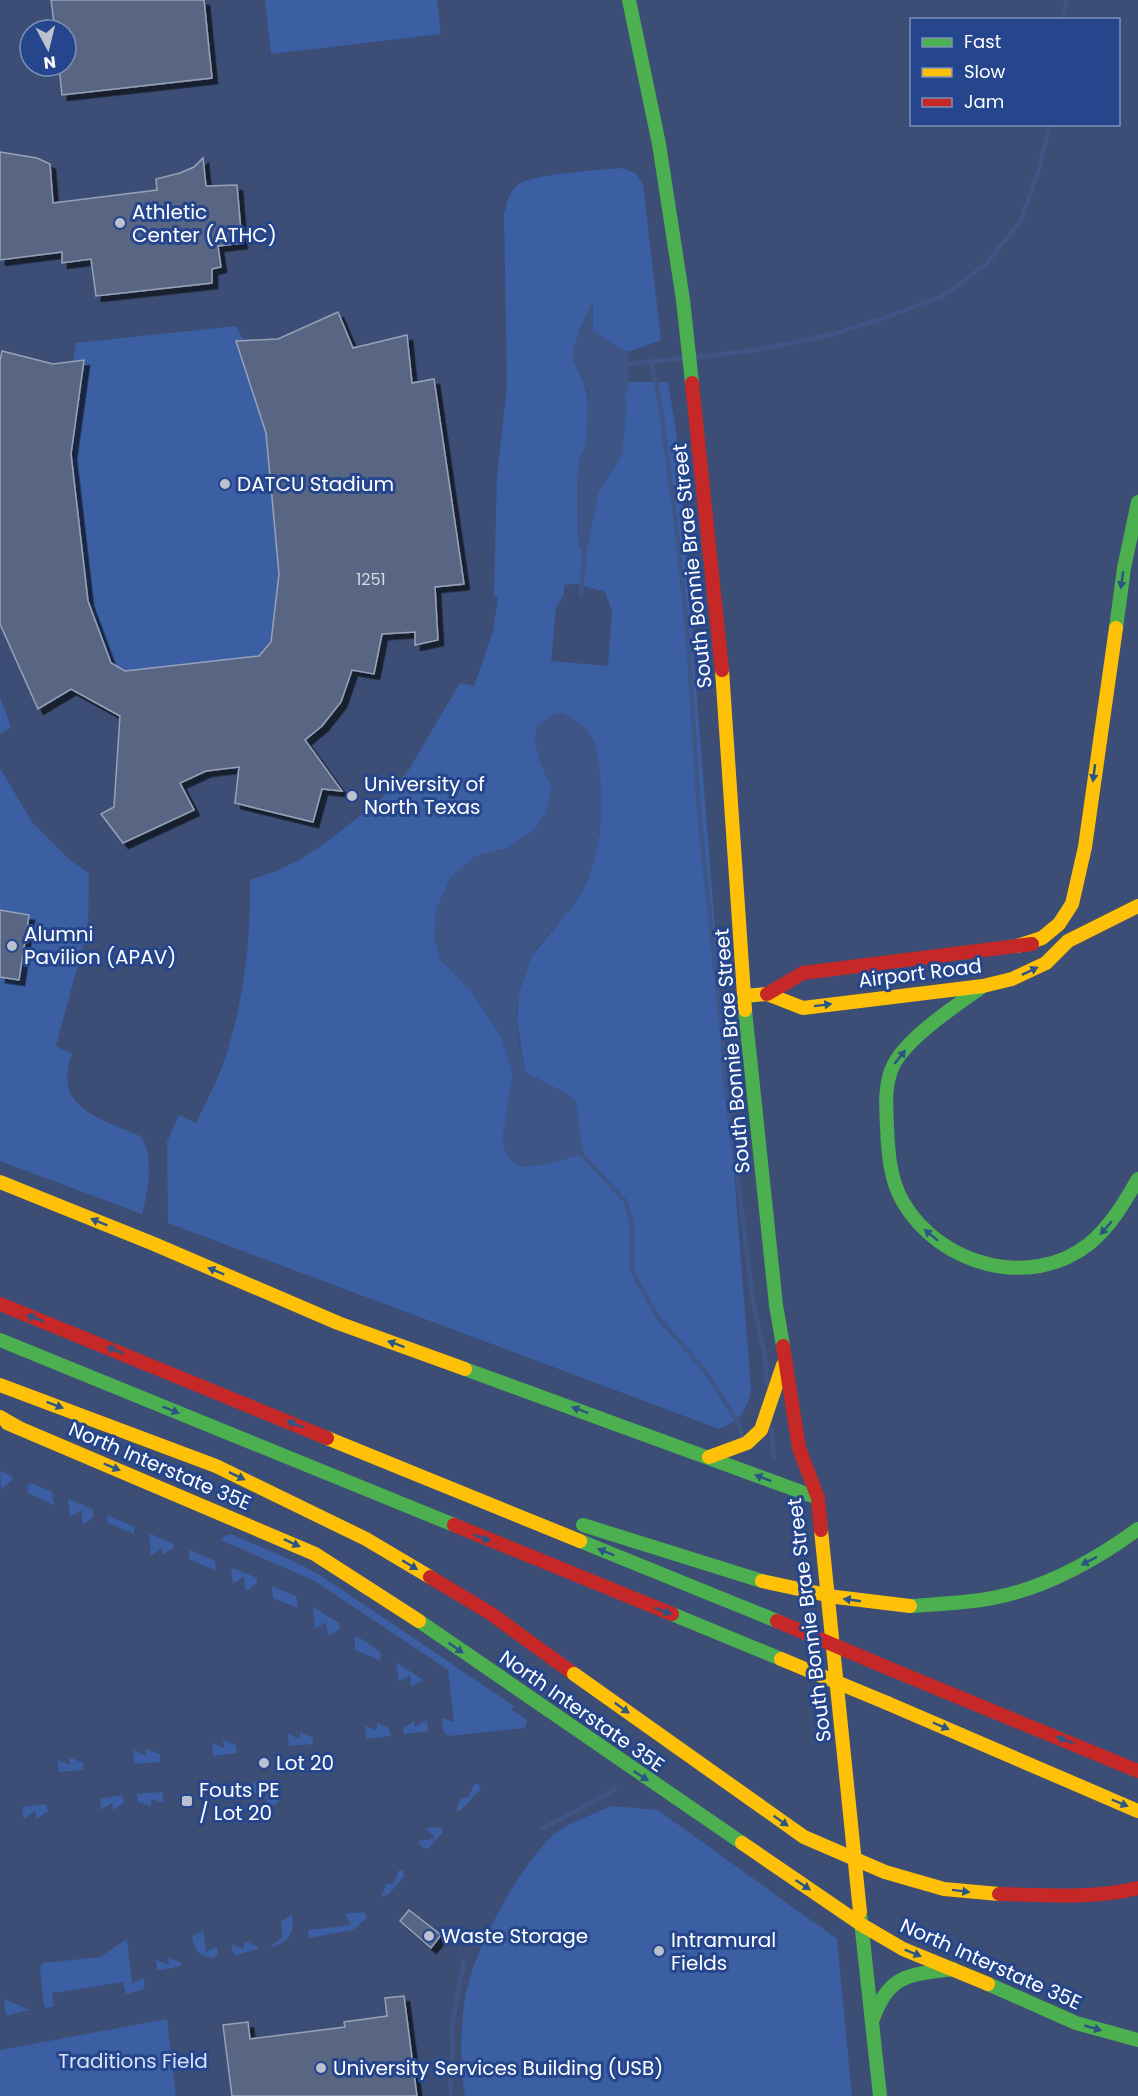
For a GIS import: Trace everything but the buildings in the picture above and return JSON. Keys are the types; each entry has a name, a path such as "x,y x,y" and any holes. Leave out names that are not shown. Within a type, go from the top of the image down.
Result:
{"main road":[{"name":"South Bonnie Brae Street","path":"629,0 659,144 683,300 721,648 744,996 776,1305 799,1448 818,1498 880,2096"},
{"path":"1017,945 1042,938 1059,924 1072,904 1085,847 1124,568 1138,502"},
{"name":"Airport Road","path":"767,994 803,1008 983,986 1012,979 1046,963 1068,941 1136,907"},
{"name":"Airport Road","path":"744,996 767,994 803,973 1017,945 1068,941"},
{"path":"983,986 928,1026 894,1063 888,1080 887,1131 894,1179 903,1201 917,1222 934,1238 973,1261 995,1268 1036,1267 1077,1253 1101,1234 1119,1211 1138,1179"},
{"path":"0,1182 154,1244 338,1323 818,1498"},
{"path":"0,1304 1138,1771"},
{"path":"0,1340 781,1659 1138,1811"},
{"path":"709,1457 747,1443 761,1430 784,1362"},
{"path":"0,1385 216,1466 366,1539 490,1612 804,1837 885,1872 944,1889 986,1894 1070,1896 1118,1893 1138,1888"},
{"name":"North Interstate 35E","path":"0,1418 21,1429 233,1517 315,1554 343,1570 862,1925 903,1949 1076,2023 1138,2040"},
{"path":"350,1446 542,1511"},
{"path":"334,1478 389,1507"},
{"path":"565,1519 762,1581 819,1595 910,1606 987,1599 1027,1588 1094,1560 1138,1529"},
{"path":"871,2025 876,2006 883,1993 898,1979 953,1969"}],"green space":[{"path":"265,0 437,0 441,34 271,54"},
{"path":"622,168 635,173 643,184 661,340 628,352 593,332 593,301 579,331 573,361 586,389 589,419 587,441 578,472 579,546 588,545 598,494 622,454 626,411 625,395 629,382 668,382 676,431 751,1389 747,1404 741,1414 733,1422 719,1429 168,1223 167,1142 179,1115 196,1123 228,1049 244,978 249,929 250,880 299,860 324,844 380,800 408,771 460,683 474,686 493,631 498,597 494,597 497,476 507,387 504,214 509,198 519,184 538,178","holes":["577,584 605,592 612,611 608,666 551,661 556,608 564,594 564,585","539,759 601,831 574,904 532,956 519,993 517,1020 525,1072 569,1095 502,1144 513,1072 501,1036 473,993 440,959 475,856 507,848 532,832 546,814 552,788"]},
{"name":"DATCU Stadium","path":"338,312 355,353 364,345 407,335 412,382 434,379 464,584 435,587 438,640 415,645 415,632 382,634 374,674 352,670 341,702 322,726 305,740 342,791 322,789 313,822 235,803 238,771 222,769 201,773 180,783 194,810 123,843 101,814 114,807 120,716 72,690 38,709 0,624 0,361 2,351 53,364 73,361 76,343 236,326 244,341 278,339"},
{"path":"0,697 11,727 0,734"},
{"path":"0,768 32,822 70,860 89,874 88,927 56,1046 72,1054 67,1072 68,1087 74,1099 96,1117 140,1136 145,1144 149,1174 142,1214 0,1161"},
{"path":"0,1471 12,1476 12,1481 1,1489"},
{"path":"31,1483 52,1492 54,1505 28,1493 27,1485"},
{"path":"68,1499 93,1509 93,1517 83,1525 81,1510 70,1517"},
{"path":"107,1515 134,1527 134,1534 108,1523"},
{"path":"149,1533 174,1544 174,1547 163,1555 162,1548 151,1556"},
{"path":"231,1534 323,1577 514,1706 511,1709 527,1721 525,1728 446,1735 442,1718 454,1722 448,1670 315,1581 221,1540 224,1536"},
{"path":"189,1550 215,1561 216,1571 189,1559"},
{"path":"233,1568 257,1578 257,1583 246,1591 244,1576 233,1584 231,1570"},
{"path":"272,1586 296,1596 298,1608 273,1598"},
{"path":"313,1607 339,1623 340,1629 328,1636 326,1622 315,1629"},
{"path":"357,1636 380,1652 381,1661 355,1650 355,1637"},
{"path":"396,1662 423,1680 411,1687 410,1675 399,1682"},
{"path":"427,1720 428,1731 404,1734 403,1728 414,1721 415,1727"},
{"path":"377,1723 389,1728 391,1736 366,1739 365,1726 377,1730"},
{"path":"300,1732 313,1738 313,1744 289,1746 288,1734 300,1739"},
{"path":"223,1740 236,1745 237,1753 213,1756 212,1743 224,1748"},
{"path":"146,1749 160,1754 160,1762 134,1764 133,1750 146,1756"},
{"path":"69,1757 83,1763 83,1770 59,1772 57,1760 70,1765"},
{"path":"270,1780 276,1786 279,1802 268,1809 265,1787 254,1794 253,1782"},
{"path":"474,1784 479,1784 481,1789 462,1809 456,1811 461,1798 469,1797"},
{"path":"162,1792 164,1803 151,1799 151,1806 138,1802 137,1794"},
{"path":"123,1795 124,1803 113,1810 112,1803 101,1810 100,1799"},
{"path":"46,1804 48,1811 36,1819 35,1811 24,1819 22,1807"},
{"name":"Intramural Fields","path":"611,1806 658,1810 837,1939 852,2096 465,2096 461,2047 465,1999 476,1960 486,1937 524,1870 550,1838 571,1824"},
{"path":"441,1827 443,1832 428,1849 423,1848 418,1841 435,1838 426,1828"},
{"path":"399,1870 403,1871 404,1876 389,1894 381,1897 386,1884 394,1883"},
{"path":"364,1912 367,1918 353,1930 309,1938 308,1930 351,1925 345,1914"},
{"path":"292,1914 293,1926 287,1939 278,1945 270,1946 282,1938 281,1922"},
{"path":"203,1930 206,1952 217,1946 218,1954 213,1958 198,1952 194,1945 192,1937"},
{"path":"127,1939 132,1984 144,1978 145,1986 142,1990 126,1994 123,1982 52,1993 54,2006 47,2008 44,2006 40,1968 43,1963 100,1957"},
{"path":"244,1941 258,1946 258,1949 236,1955 233,1953 231,1944 244,1949"},
{"path":"168,1957 181,1963 182,1966 157,1969 156,1960 169,1965"},
{"path":"4,1999 30,2010 6,2014"},
{"name":"Traditions Field","path":"167,2019 176,2096 0,2096 0,2050"}],"shaded area":[{"path":"593,299 593,332 628,352 629,382 625,395 626,411 622,454 598,494 588,545 584,552 579,546 577,488 579,460 586,443 588,393 573,361 573,349"},
{"path":"562,713 581,724 595,743 601,791 598,843 589,877 582,892 536,949 530,960 518,1000 517,1021 525,1072 569,1095 576,1102 583,1154 548,1164 521,1167 510,1160 502,1144 513,1072 501,1036 473,994 440,959 434,938 436,909 450,878 475,856 507,848 532,832 546,814 552,788 539,759 534,738 537,728 550,715"}],"waterway":[{"path":"1062,18 1067,0"},
{"path":"696,357 756,350 834,334 943,296 986,264 1021,220 1039,169 1050,126"},
{"path":"626,367 629,364 685,358"},
{"path":"651,361 660,403 676,522 688,638 699,811 723,1041 724,1072 753,1302 765,1356 767,1385"},
{"path":"581,594 585,546"},
{"path":"579,1151 626,1202 632,1226 632,1271 657,1316 705,1371 740,1426 742,1439"},
{"path":"771,1429 774,1459"},
{"path":"542,1829 615,1790"},
{"path":"451,2096 452,2025 464,1961"}],"traffic: fast":[{"path":"629,0 659,144 683,300 692,383"},
{"path":"1116,628 1124,568 1138,502"},
{"path":"983,986 922,1032 901,1053 891,1071 886,1095 886,1111 892,1175 903,1202 919,1224 939,1241 962,1255 987,1264 1013,1268 1040,1266 1065,1258 1097,1237 1122,1206 1138,1179"},
{"path":"745,1010 776,1305 783,1346"},
{"path":"0,1340 454,1525"},
{"path":"465,1369 818,1498"},
{"path":"583,1525 762,1581"},
{"path":"910,1606 983,1600 1032,1588 1087,1562 1138,1529"},
{"path":"580,1541 777,1621"},
{"path":"672,1614 781,1659"},
{"path":"419,1621 742,1843"},
{"path":"860,1912 880,2096"},
{"path":"873,2019 886,1993 903,1979 913,1975 953,1969"},
{"path":"988,1984 1076,2023 1138,2040"}],"traffic: slow":[{"path":"1017,946 1042,938 1059,924 1072,904 1085,847 1116,628"},
{"path":"722,670 745,1010"},
{"path":"744,996 767,994 803,1008 983,986 1012,979 1046,963 1068,941 1138,906"},
{"path":"0,1182 154,1244 338,1323 465,1369"},
{"path":"709,1457 747,1443 761,1430 783,1365"},
{"path":"0,1385 216,1466 366,1539 430,1577"},
{"path":"0,1417 21,1429"},
{"path":"7,1423 315,1554 419,1621"},
{"path":"327,1438 580,1541"},
{"path":"821,1530 860,1912"},
{"path":"762,1581 836,1597 910,1606"},
{"path":"781,1659 887,1703"},
{"path":"574,1674 804,1837 885,1872 944,1889 999,1894"},
{"path":"887,1703 1138,1811"},
{"path":"742,1843 862,1925 903,1949 988,1984"}],"traffic: jam":[{"path":"692,383 722,670"},
{"path":"767,994 803,973 1032,944"},
{"path":"0,1304 327,1438"},
{"path":"783,1346 799,1448 818,1498 821,1530"},
{"path":"454,1525 672,1614"},
{"path":"430,1577 490,1613 574,1674"},
{"path":"777,1621 888,1668"},
{"path":"888,1668 1138,1771"},
{"path":"999,1894 1086,1895 1138,1888"}],"place":[{"name":"Athletic Center (ATHC)","path":"120,223"},
{"name":"DATCU Stadium","path":"225,484"},
{"name":"University of North Texas","path":"352,796"},
{"name":"Alumni Pavilion (APAV)","path":"12,946"},
{"name":"Lot 20","path":"264,1763"},
{"name":"Fouts PE / Lot 20","path":"187,1801"},
{"name":"Waste Storage","path":"429,1936"},
{"name":"Intramural Fields","path":"659,1951"},
{"name":"University Services Building (USB)","path":"321,2068"}]}
